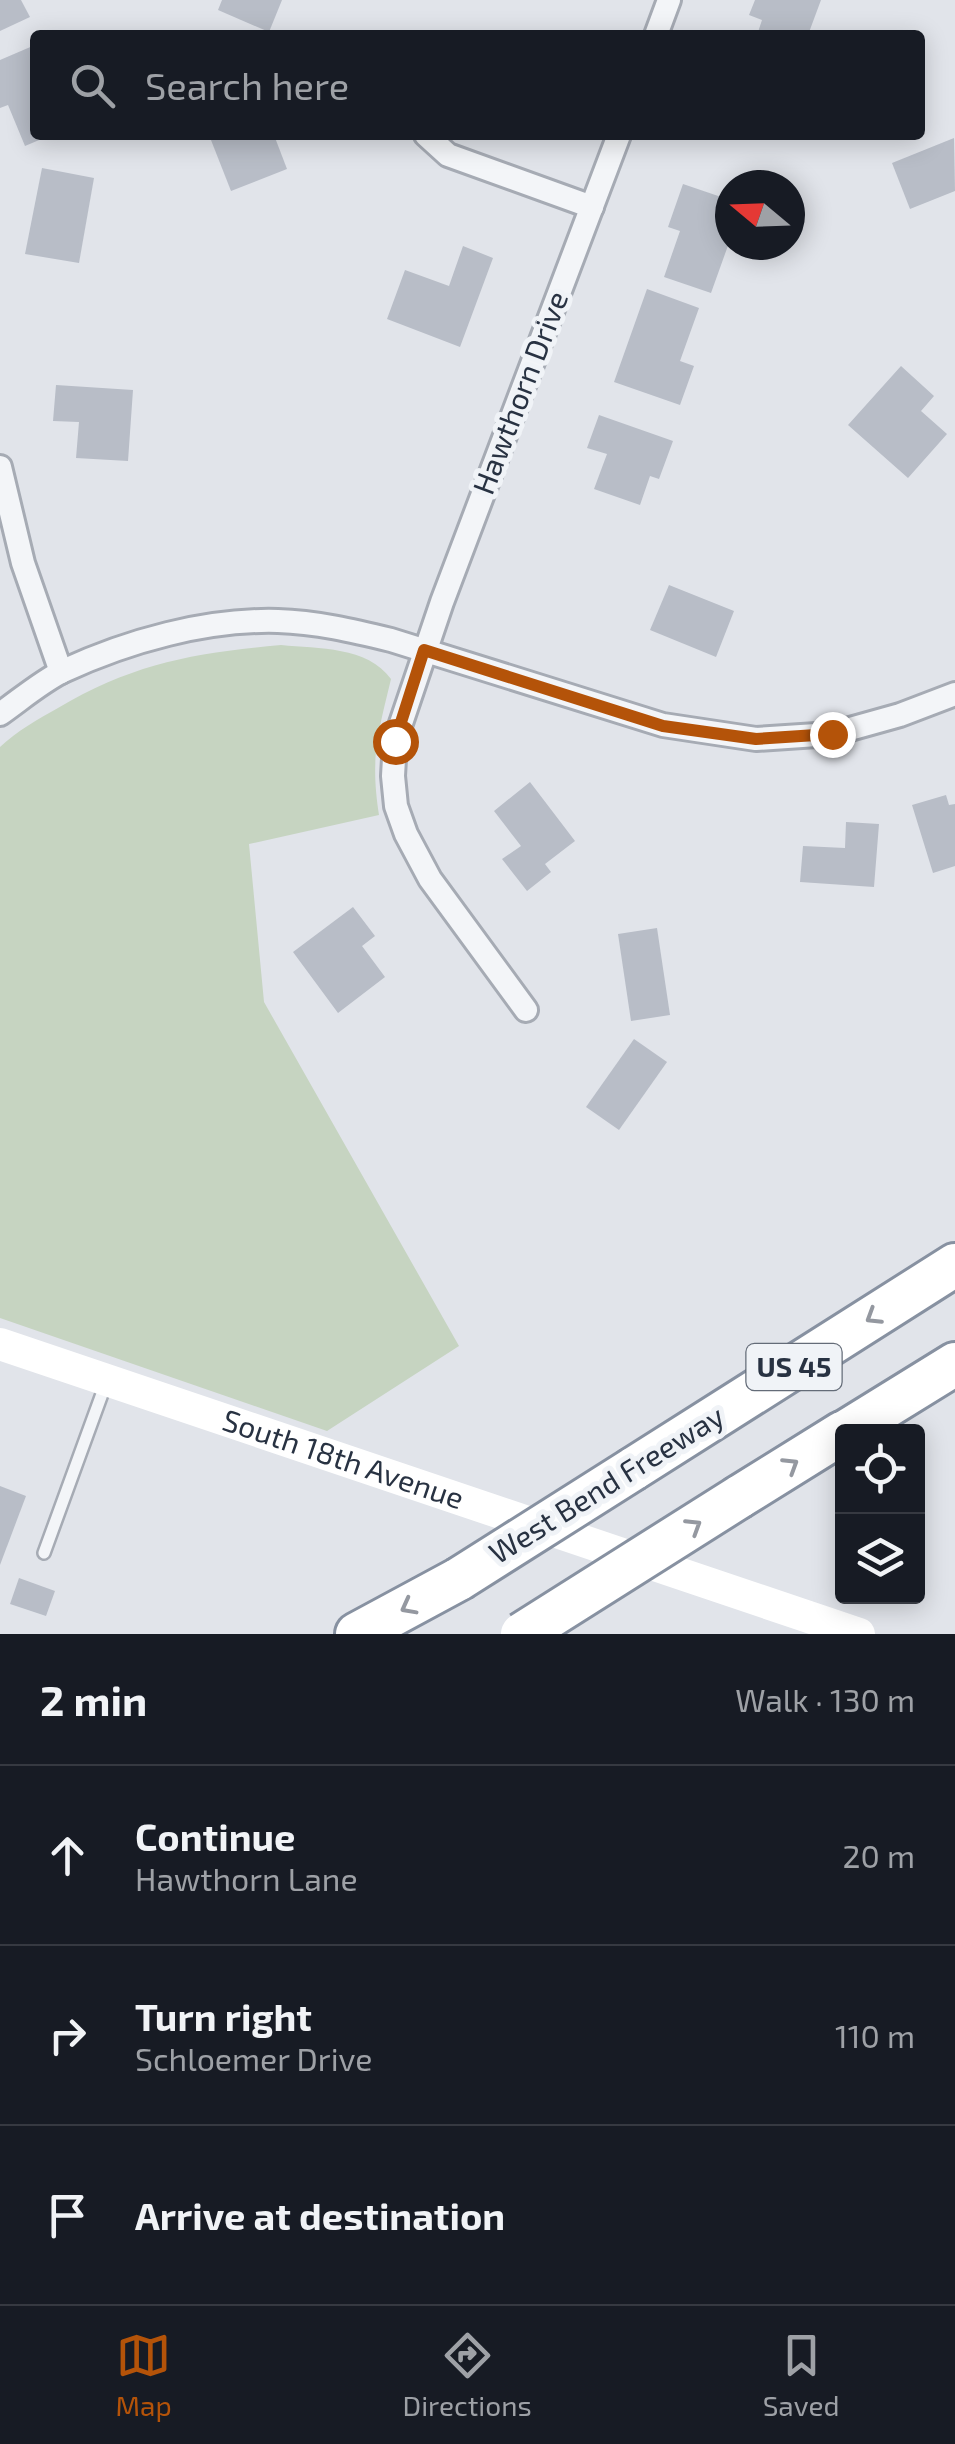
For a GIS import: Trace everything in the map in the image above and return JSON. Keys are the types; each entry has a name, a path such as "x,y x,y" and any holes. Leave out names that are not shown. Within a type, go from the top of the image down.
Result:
{"highway":[{"name":"West Bend Freeway","path":"357,1634 459,1579 955,1265"},
{"name":"US 45","path":"857,1424 955,1364"},
{"name":"US 45","path":"522,1634 835,1438"}],"street":[{"path":"658,30 668,0"},
{"path":"431,140 448,156 592,206"},
{"name":"Hawthorn Drive","path":"526,1010 430,878 406,834 396,806 392,776 395,741 424,650 617,140"},
{"path":"0,467 23,563 61,672"},
{"path":"0,714 61,672 133,644 205,626 278,621 348,629 663,726 756,739 832,734 955,694"},
{"name":"South 18th Avenue","path":"0,1344 858,1634"}],"lane":[{"path":"44,1553 108,1379"}],"green space":[{"path":"281,645 356,655 381,668 391,679 375,761 379,815 249,844 264,1002 459,1346 327,1431 0,1318 0,747 58,708 139,670 220,652"}],"building":[{"path":"0,0 21,0 30,17 0,31"},
{"path":"222,0 282,0 270,30 218,10"},
{"path":"755,0 821,0 810,30 759,30 762,20 749,15"},
{"path":"30,47 30,140 39,140 25,146 8,105 0,108 0,60"},
{"path":"954,138 955,191 910,209 892,163"},
{"path":"211,140 276,140 287,169 231,191"},
{"path":"42,168 94,178 79,263 25,254"},
{"path":"683,184 715,195 715,260 723,260 711,293 664,277 680,231 668,227"},
{"path":"463,246 493,258 460,347 387,319 405,270 449,286"},
{"path":"647,289 699,308 680,361 694,366 680,405 614,382"},
{"path":"901,366 934,396 921,411 947,434 908,478 848,425"},
{"path":"56,385 133,390 128,461 76,458 79,422 53,421"},
{"path":"599,415 673,441 659,479 650,476 640,505 594,489 607,454 587,448"},
{"path":"669,585 734,611 716,657 650,630"},
{"path":"530,782 575,841 545,864 551,872 527,891 502,859 521,846 494,811"},
{"path":"946,795 949,805 955,804 955,866 933,873 912,805"},
{"path":"846,822 879,824 874,887 800,882 803,846 845,848"},
{"path":"353,907 375,936 362,946 385,977 338,1013 293,952"},
{"path":"657,928 670,1015 631,1021 618,934"},
{"path":"634,1039 667,1062 619,1130 586,1107"},
{"path":"0,1486 26,1496 0,1565"},
{"path":"19,1578 55,1591 46,1616 10,1604"}],"route":[{"path":"395,741 424,650 663,726 756,739 832,734"}]}
